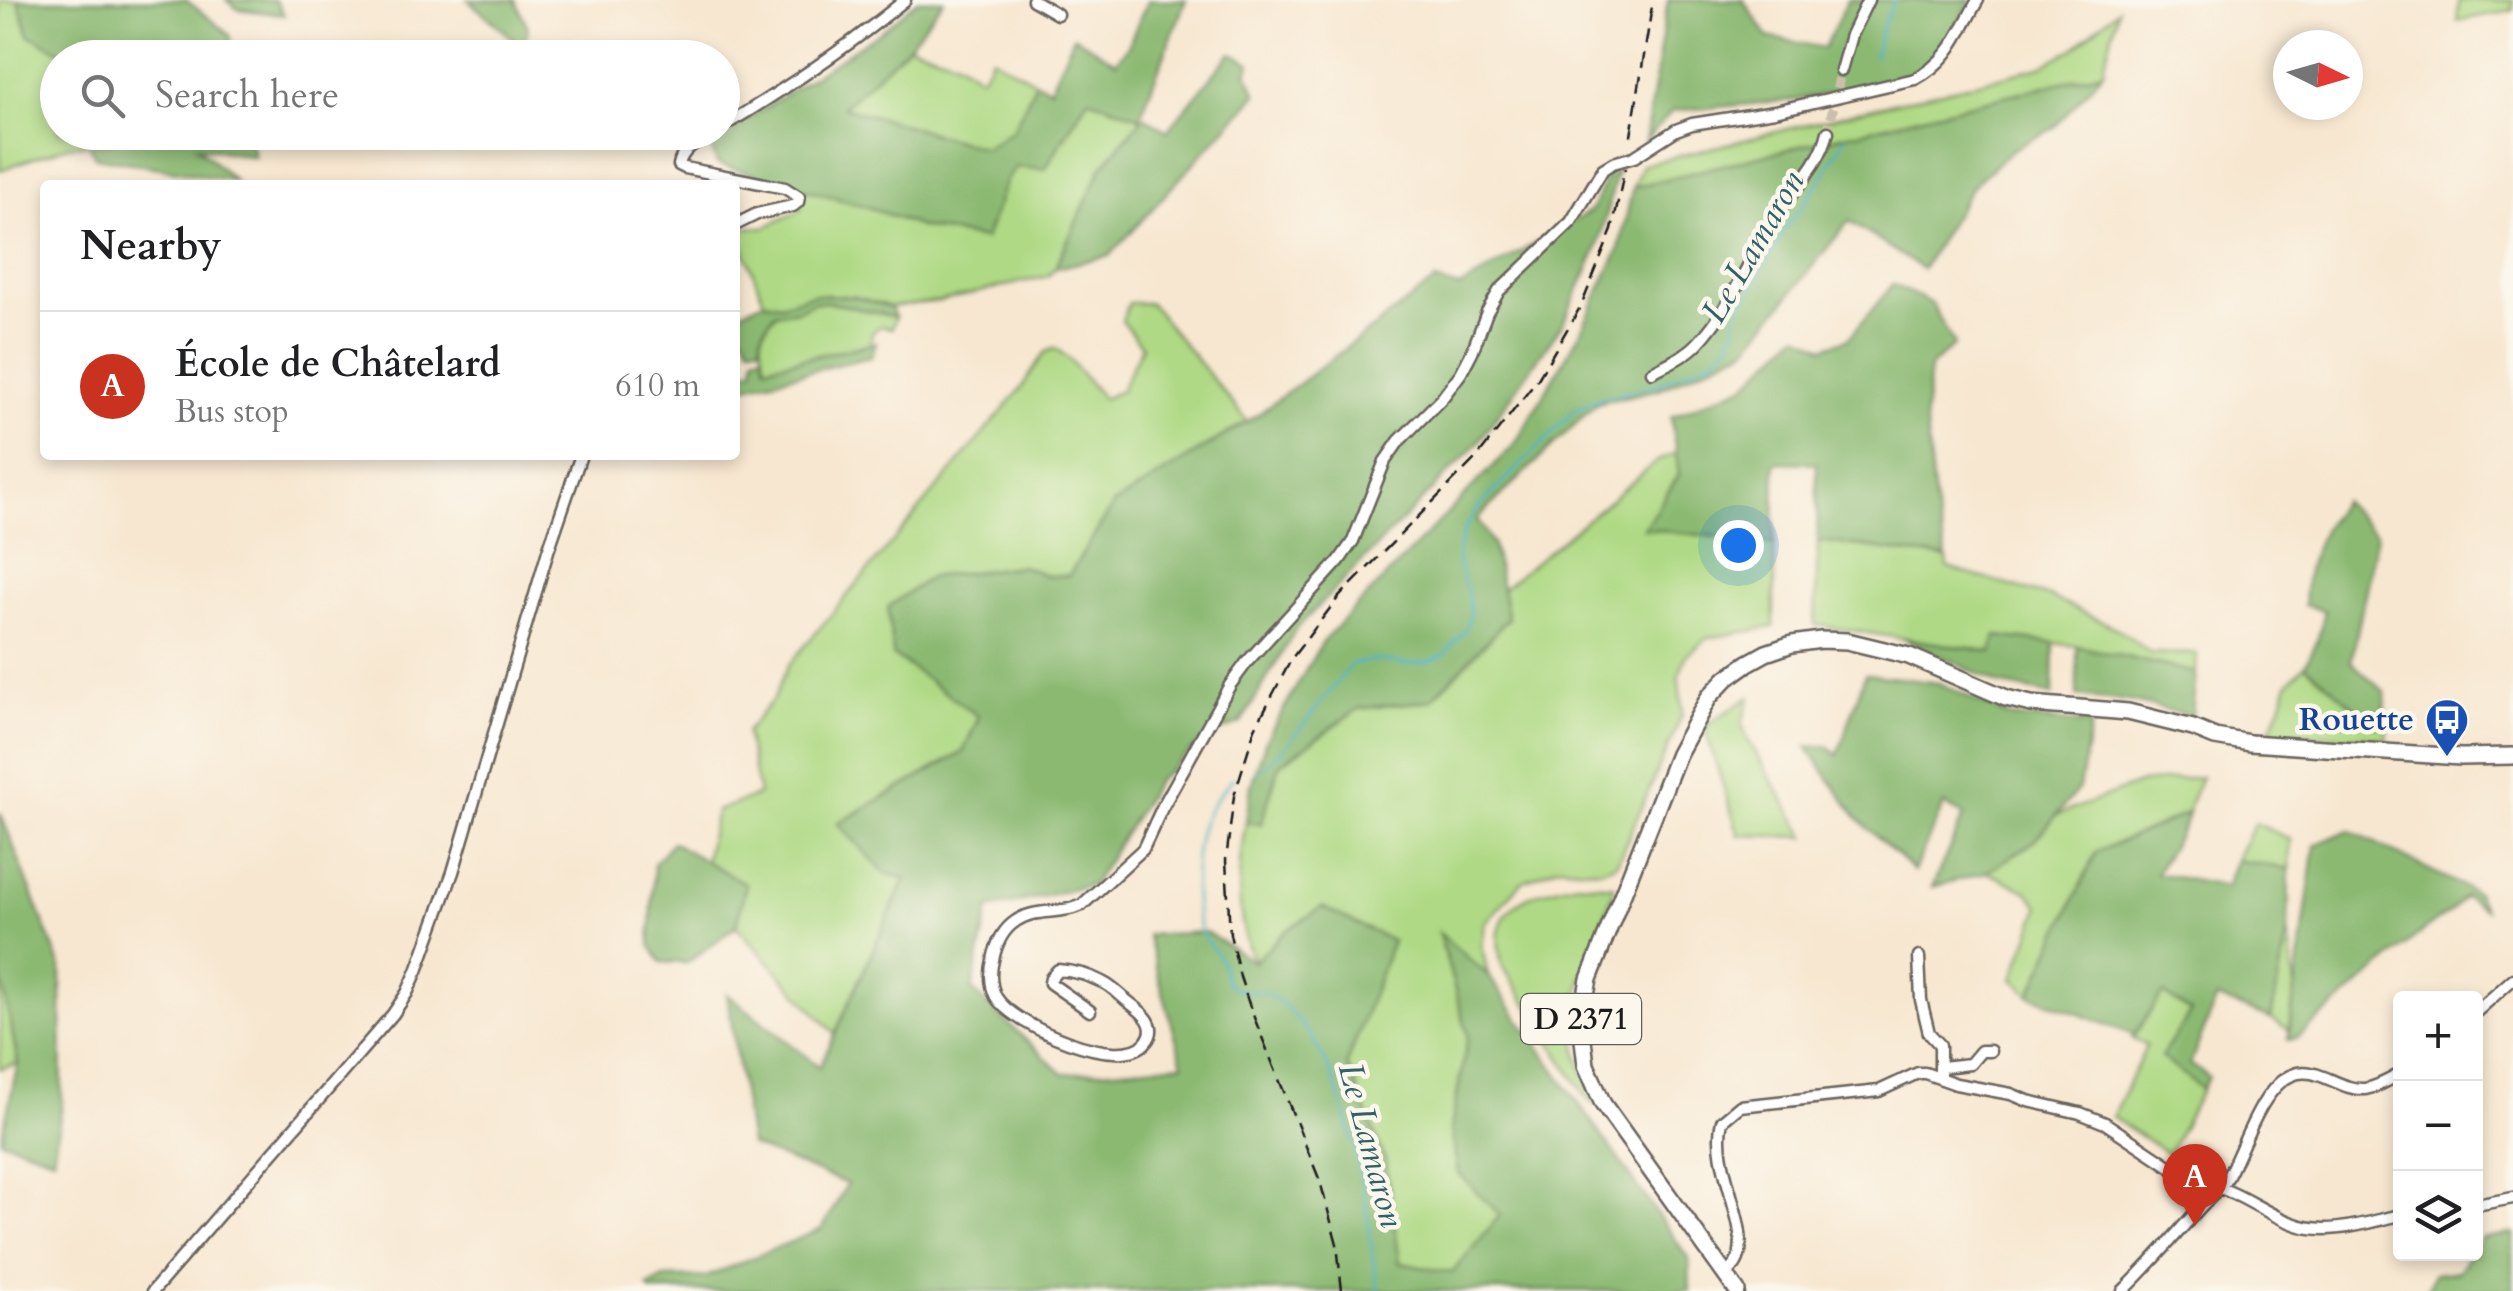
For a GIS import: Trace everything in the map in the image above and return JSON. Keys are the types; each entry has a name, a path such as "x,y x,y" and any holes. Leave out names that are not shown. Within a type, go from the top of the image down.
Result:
{"main road":[{"name":"D 2371","path":"1736,1291 1602,1104 1586,1066 1581,1024 1590,979 1678,754 1710,697 1748,663 1792,644 1847,641 1909,656 2006,698 2031,704 2128,712 2215,737 2250,743 2461,757 2513,756"}],"street":[{"path":"740,116 792,86 905,0"},
{"path":"1033,0 1057,14"},
{"path":"1841,70 1851,35 1868,0"},
{"path":"1090,1011 1050,983 1058,970 1104,982 1144,1013 1151,1034 1145,1045 1134,1051 1104,1050 1080,1046 1024,1021 996,996 991,982 996,945 1016,920 1072,910 1082,904 1143,849 1230,685 1339,561 1353,541 1386,461 1460,373 1499,291 1571,222 1603,169 1642,153 1692,124 1775,111 1915,79 1943,60 1978,0"},
{"path":"1652,372 1697,346 1728,303 1778,212 1822,152 1828,132"},
{"path":"687,150 679,160 684,168 785,188 799,197 793,206 740,222"},
{"path":"153,1291 406,993 453,872 548,551 580,460"},
{"path":"1919,957 1921,1000 1929,1034 1940,1045 1941,1072 1956,1084 2011,1094 2105,1123 2189,1179 2198,1200 2197,1210"},
{"path":"2483,1006 2513,979"},
{"path":"1725,1274 1736,1264 1740,1245 1718,1146 1722,1122 1730,1113 1740,1106 1879,1091 1918,1073 1970,1064 1980,1051 1990,1051"},
{"path":"2123,1291 2222,1186 2266,1100 2287,1076 2306,1072 2341,1086 2366,1088 2393,1078"},
{"path":"2222,1186 2290,1223 2314,1229 2334,1230 2393,1217"},
{"path":"2483,1204 2513,1198"}],"green space":[{"path":"0,0 18,0 29,35 40,41 40,150 57,150 0,170"},
{"path":"18,0 186,0 230,35 231,40 40,41 29,35"},
{"path":"226,0 275,0 284,15 237,9"},
{"path":"468,0 515,0 528,27 525,40 515,40"},
{"path":"918,0 944,0 909,45 843,107 984,148 1013,130 1036,82 1050,88 1074,36 1116,62 1128,46 1148,0 1186,0 1140,117 1088,98 1045,169 1016,167 1006,180 985,239 920,227 871,208 717,164 712,150 740,150 740,124 883,30"},
{"path":"1668,0 1743,0 1768,37 1824,48 1848,0 1972,0 1933,63 1899,79 1796,100 1672,111 1645,141"},
{"path":"2459,0 2513,0 2513,10 2457,21"},
{"path":"2118,9 2103,72 1633,187 1642,165 2040,67 2073,49"},
{"path":"909,45 957,61 981,77 992,57 1036,82 1013,130 984,148 842,107"},
{"path":"1231,53 1251,63 1247,73 1257,94 1109,256 1055,268 1102,167 1144,116 1167,131"},
{"path":"2103,72 2054,128 2013,149 1972,186 1922,269 1849,221 1747,348 1659,389 1597,403 1477,519 1493,545 1508,618 1431,700 1358,709 1279,765 1261,824 1246,822 1251,785 1266,740 1322,642 1515,444 1580,333 1619,249 1633,187"},
{"path":"1088,98 1140,117 1102,167 1048,276 941,301 891,307 856,297 815,294 781,304 764,301 740,238 740,228 765,227 800,210 806,188 920,227 985,239 1006,180 1016,167 1045,169"},
{"path":"92,150 200,150 234,180 229,180 95,157"},
{"path":"217,150 253,150 254,157"},
{"path":"1617,172 1598,247 1563,323 1477,444 1296,629 1241,723 1208,736 1157,781 1092,885 989,909 972,990 1063,1074 1183,1064 1147,935 1206,932 1254,962 1286,931 1322,907 1392,941 1347,1064 1385,1160 1400,1263 1452,1273 1500,1215 1458,1173 1451,1129 1468,1035 1439,933 1488,975 1689,1259 1690,1291 651,1291 648,1287 664,1278 706,1277 822,1229 847,1184 750,1145 727,994 820,1067 906,878 886,874 838,824 963,752 979,717 893,655 888,607 930,577 1021,566 1049,576 1069,575 1114,504 1256,416 1435,281 1459,288 1592,210 1606,178"},
{"path":"1893,284 1932,304 1954,345 1930,367 1925,416 1934,500 1947,558 1818,541 1816,463 1775,462 1774,544 1644,528 1679,475 1671,417 1744,386 1798,334 1824,347 1848,339"},
{"path":"815,294 856,297 891,307 895,317 814,302 798,310 775,313 762,332 761,346 750,346 744,334 740,335 740,312 764,301 781,304"},
{"path":"814,302 895,317 892,328 880,326 872,333 871,344 765,367 763,333 776,313 798,310"},
{"path":"1129,303 1150,303 1247,421 1114,504 1069,576 1049,576 1021,566 930,577 889,607 893,655 979,716 963,752 838,823 906,877 835,1034 736,926 746,884 705,861 716,811 759,795 746,732 774,698 788,666 1020,390 1044,353 1055,348 1068,358 1103,399 1120,391 1142,346 1122,321"},
{"path":"876,343 871,357 740,388 740,372 754,369 755,356 763,353 766,366"},
{"path":"1676,453 1679,475 1645,528 1774,544 1774,627 1708,638 1686,656 1679,676 1682,715 1617,863 1600,870 1558,866 1522,882 1485,923 1482,947 1488,975 1439,934 1468,1035 1451,1128 1501,1215 1452,1274 1400,1263 1385,1160 1347,1064 1392,941 1286,931 1254,962 1243,928 1240,893 1246,822 1261,823 1279,765 1358,709 1431,700 1508,619 1502,589 1659,460"},
{"path":"2342,501 2377,535 2351,662 2385,692 2386,718 2377,726 2305,665 2317,642 2325,611 2304,605 2307,569 2323,530"},
{"path":"1818,541 1947,558 1948,568 2050,597 2118,629 2150,653 2197,654 2196,673 2077,646 1997,636 1993,652 1815,625"},
{"path":"1996,636 2054,643 2053,695 1999,684 1903,638 1992,652"},
{"path":"2077,646 2196,673 2192,716 2130,701 2077,696"},
{"path":"2305,665 2377,725 2386,718 2387,739 2269,732 2288,683"},
{"path":"1865,674 1939,683 2010,717 2091,724 2079,788 2035,841 1987,872 1932,887 1964,815 1944,805 1914,871 1857,818 1807,747 1827,746 1838,755"},
{"path":"1750,697 1742,724 1748,740 1806,837 1739,835 1706,733 1709,723"},
{"path":"2201,777 2188,813 2096,852 2030,995 2013,979 2040,907 2027,891 1987,872 2035,841 2055,816 2141,783"},
{"path":"0,812 61,967 62,1105 53,1158 1,1140 18,1063 0,971"},
{"path":"2188,813 2156,873 2226,887 2235,860 2289,869 2288,930 2271,1019 2217,998 2190,1064 2209,1077 2202,1089 2161,1057 2191,1012 2163,994 2134,1035 2030,995 2096,852"},
{"path":"2255,823 2290,839 2289,869 2235,860"},
{"path":"2349,830 2476,893 2484,909 2464,896 2297,1038 2288,1040 2315,845"},
{"path":"672,842 746,884 736,926 687,963 661,962 650,945 654,864"},
{"path":"1577,883 1614,886 1581,982 1575,1020 1579,1058 1594,1103 1588,1100 1502,965 1499,945 1499,932 1510,910 1541,892"},
{"path":"2288,930 2295,987 2289,1030 2271,1019"},
{"path":"0,971 18,1063 0,1069"},
{"path":"2162,993 2191,1012 2161,1057 2202,1089 2168,1154 2112,1117 2147,1045 2132,1039"},
{"path":"2513,1234 2513,1291 2427,1291 2434,1274 2458,1271 2465,1261 2483,1261 2483,1239"}],"waterway":[{"name":"Le Lamaron","path":"1874,57 1894,0"},
{"name":"Le Lamaron","path":"1257,771 1283,750 1352,664 1376,660 1427,662 1444,655 1465,630 1470,616 1469,597 1458,562 1459,546 1478,508 1575,410 1600,398 1658,384 1715,358 1730,343 1736,315 1786,228 1846,137"},
{"name":"Le Lamaron","path":"1233,778 1211,805 1198,841 1195,876 1199,924 1221,961 1228,983 1237,990 1271,996 1289,1010 1318,1047 1328,1067 1357,1159 1379,1291"}],"tunnel":[{"path":"1828,132 1841,70"}],"railway":[{"path":"1631,136 1653,0"},
{"path":"1342,1291 1337,1244 1320,1181 1251,1010 1230,934 1226,860 1234,796 1255,728 1292,658 1338,598 1478,456 1538,379 1582,304 1612,230 1625,168"}],"place":[{"name":"Rouette","path":"2447,758"},
{"name":"École de Châtelard","path":"2195,1226"}]}
